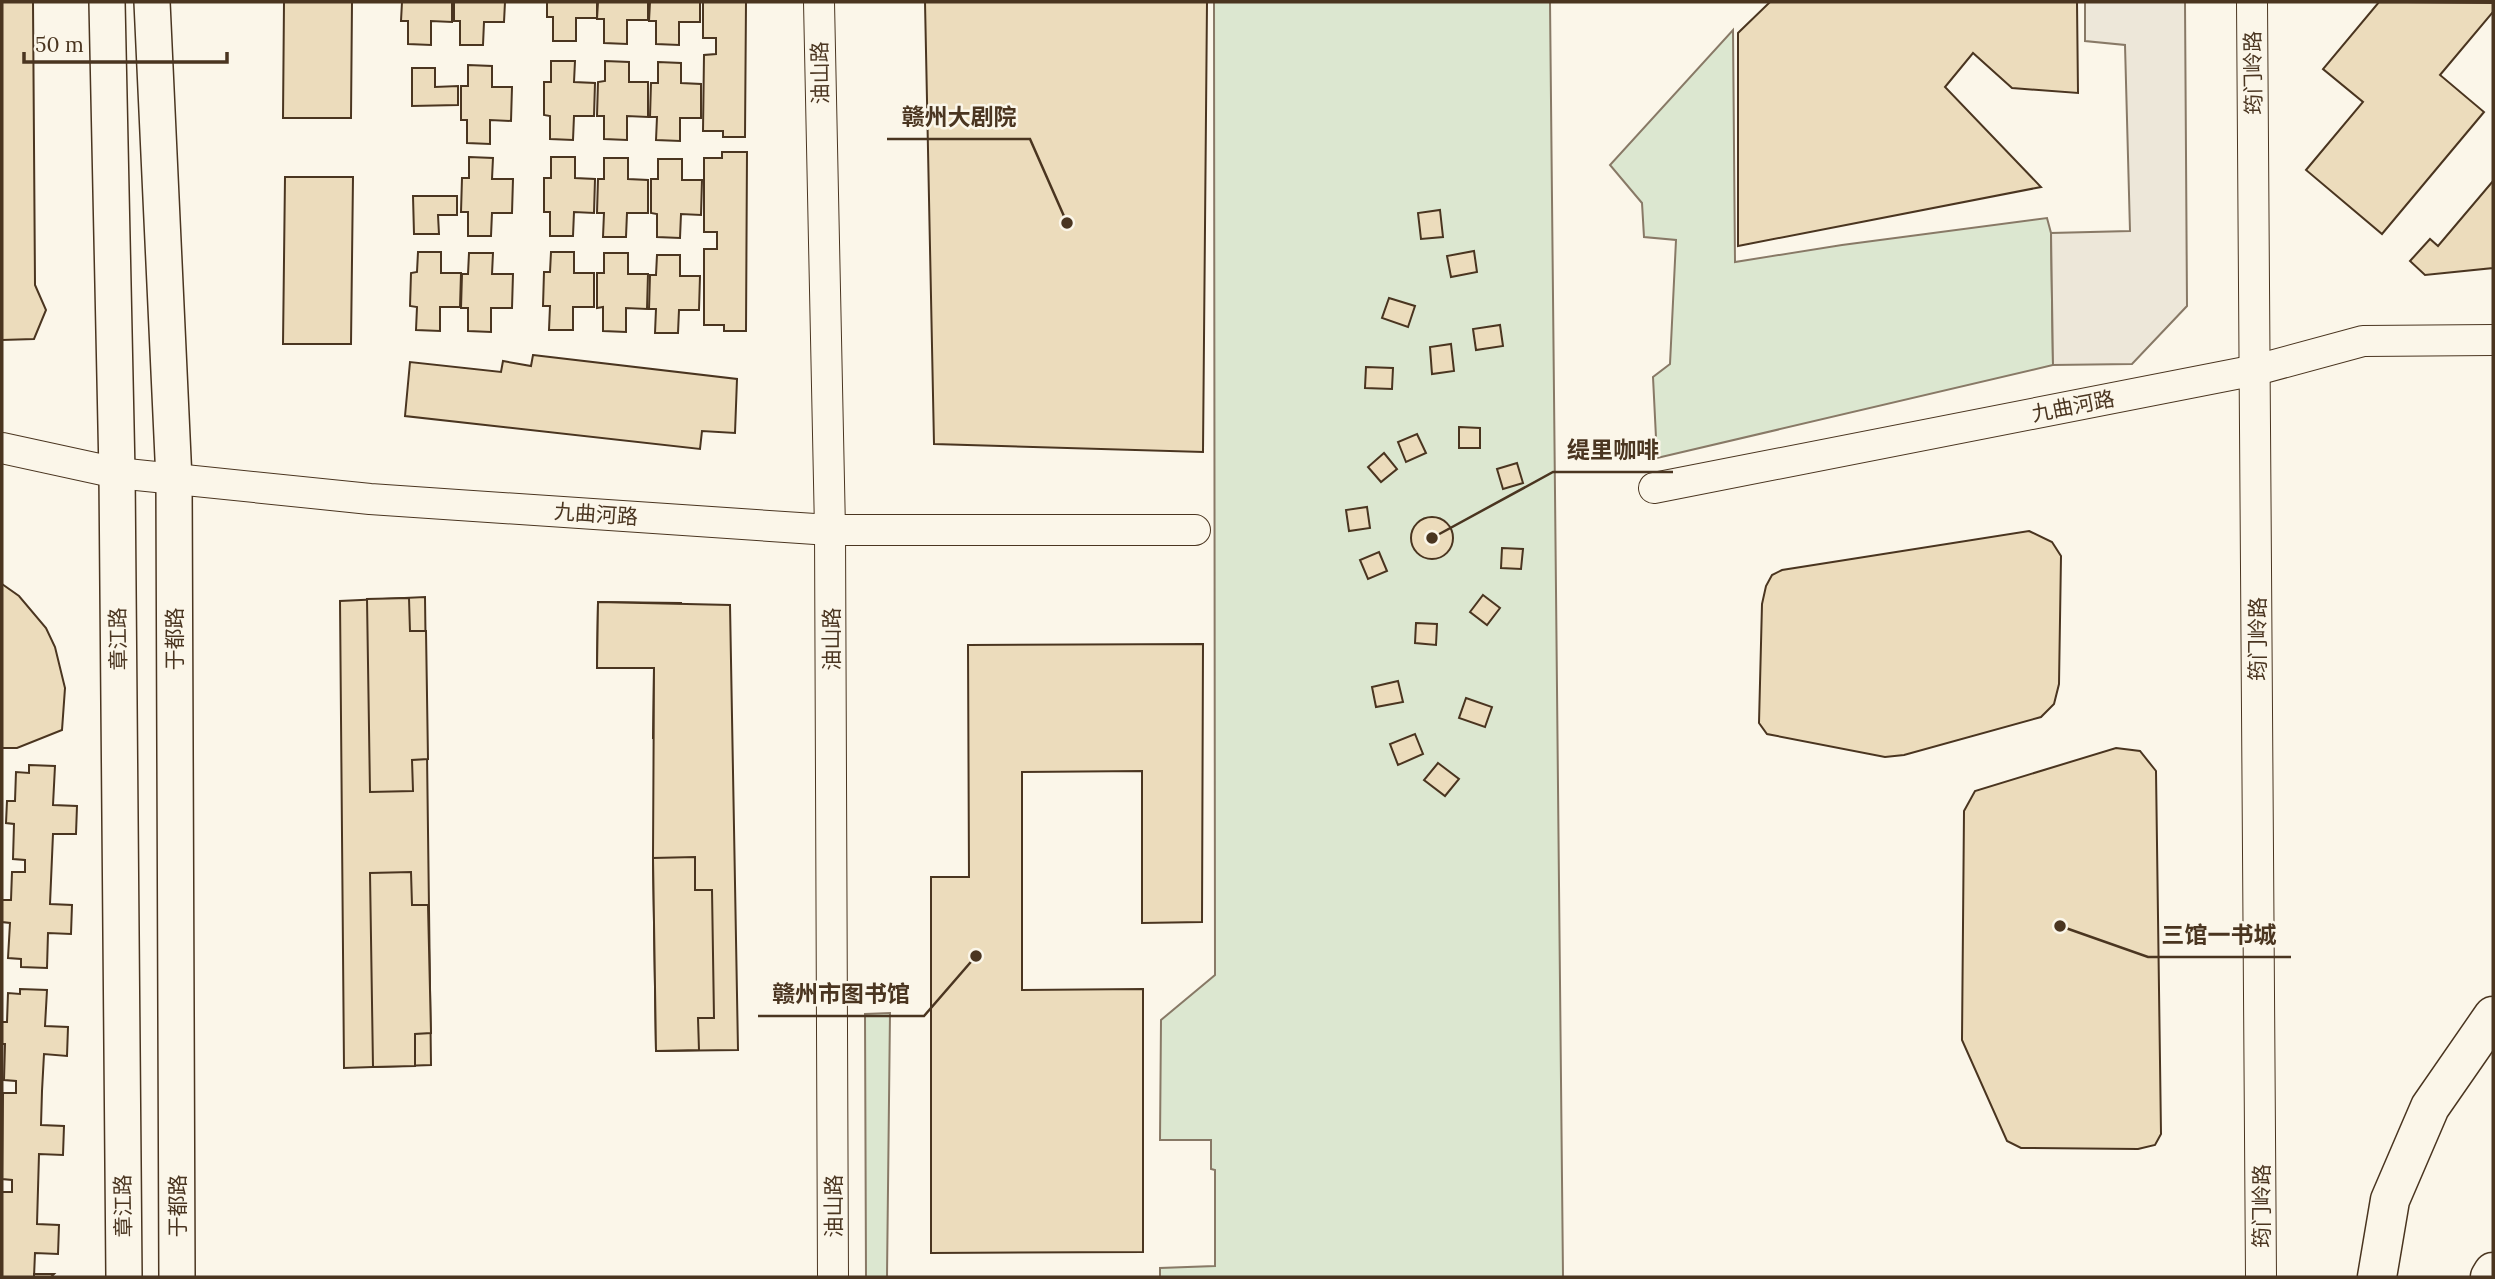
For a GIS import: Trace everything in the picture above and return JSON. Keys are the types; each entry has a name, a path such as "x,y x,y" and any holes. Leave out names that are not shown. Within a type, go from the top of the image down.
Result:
{"highway":[{"path":"2377,1277 2390,1200 2430,1107 2493,1016"},
{"path":"2490,1277 2493,1272"}],"main road":[{"name":"章江路","path":"107,2 117,473 124,1277"},
{"name":"于都路","path":"152,2 174,480 177,1277"}],"street":[{"name":"油山路","path":"819,2 830,530 833,1277"},
{"name":"筠门岭路","path":"2252,2 2261,1277"},
{"name":"九曲河路","path":"1654,488 2256,370 2363,341 2493,340"},
{"name":"九曲河路","path":"2,447 117,473 370,499 830,530 1195,530"}],"green space":[{"path":"1214,2 1550,2 1563,1277 1160,1277 1160,1268 1215,1266 1215,1170 1211,1169 1211,1140 1160,1140 1161,1020 1215,975"},
{"path":"1733,30 1735,262 2047,218 2051,233 2053,365 1657,458 1653,377 1670,364 1676,240 1644,237 1642,203 1610,165"},
{"path":"890,1013 887,1277 866,1277 865,1014"}],"shaded area":[{"path":"2085,2 2185,2 2187,306 2132,364 2053,365 2051,233 2130,231 2125,45 2085,41"}],"building":[{"path":"2,2 33,2 35,285 46,310 34,339 2,340"},
{"path":"284,2 352,2 351,118 283,118"},
{"path":"402,2 452,2 452,22 431,21 431,45 408,44 408,21 401,21"},
{"path":"454,2 505,2 504,22 484,22 483,45 460,45 460,21 454,21"},
{"path":"547,2 597,2 597,18 576,18 576,41 553,41 553,17 547,17"},
{"path":"598,2 648,2 648,20 627,20 627,44 604,43 604,19 597,19"},
{"path":"650,2 700,2 700,22 679,22 679,45 656,44 656,21 649,21"},
{"path":"703,2 746,2 745,137 723,137 723,131 703,131 704,55 716,54 716,38 703,38"},
{"path":"925,2 1207,2 1203,452 934,444"},
{"path":"1770,2 2077,2 2078,93 2012,88 1973,53 1945,87 2041,187 1738,246 1738,33"},
{"path":"2379,2 2493,3 2493,12 2440,75 2484,112 2382,234 2306,170 2363,102 2323,69"},
{"path":"551,61 575,61 574,82 595,83 594,116 574,116 573,140 550,139 550,116 544,115 544,82 551,82"},
{"path":"605,61 629,62 629,82 648,82 648,117 627,116 627,140 604,139 604,116 597,116 598,82 605,81"},
{"path":"658,62 681,63 681,83 701,84 701,118 680,118 680,141 656,140 657,117 650,117 651,83 658,83"},
{"path":"468,65 492,66 492,87 512,87 511,121 490,120 490,144 467,143 467,120 461,120 461,86 468,86"},
{"path":"412,68 435,68 435,87 458,86 458,105 412,106"},
{"path":"722,152 747,152 746,331 724,331 724,325 704,325 704,249 717,249 717,232 704,232 704,158 722,158"},
{"path":"469,157 493,158 492,179 513,179 512,213 492,213 491,236 468,236 468,212 461,212 462,178 469,178"},
{"path":"551,157 575,157 575,178 595,179 594,213 574,212 573,236 550,236 550,212 544,212 544,178 551,178"},
{"path":"604,158 628,158 628,179 648,180 648,213 627,213 626,237 603,237 604,213 597,213 598,179 604,179"},
{"path":"658,159 682,159 682,180 702,180 701,215 681,214 680,238 657,237 657,214 651,213 651,179 658,179"},
{"path":"285,177 353,177 351,344 283,344"},
{"path":"2493,181 2493,268 2425,275 2410,261 2430,239 2438,246"},
{"path":"413,196 457,196 457,215 438,215 439,234 414,234"},
{"path":"1440,210 1443,237 1421,239 1418,213"},
{"path":"1474,251 1477,272 1451,277 1447,256"},
{"path":"418,252 441,252 441,273 461,273 460,307 440,307 440,331 416,330 417,307 410,306 411,273 417,272"},
{"path":"551,252 574,252 574,273 594,273 594,307 573,307 573,330 549,330 550,306 543,306 544,272 550,272"},
{"path":"469,253 493,253 492,274 513,274 512,308 491,308 491,332 468,331 468,308 461,308 462,274 468,274"},
{"path":"604,253 628,253 628,274 648,274 647,309 626,308 626,332 603,331 603,307 597,308 597,273 604,273"},
{"path":"657,255 680,255 680,276 700,276 699,310 679,310 678,333 655,333 656,309 649,309 650,275 656,275"},
{"path":"1389,298 1415,306 1408,327 1382,318"},
{"path":"1500,325 1503,346 1476,350 1473,329"},
{"path":"1451,344 1454,371 1432,374 1430,347"},
{"path":"533,355 737,379 735,433 702,431 700,449 405,416 410,362 501,372 503,361 531,366"},
{"path":"1366,367 1393,368 1392,389 1365,388"},
{"path":"1459,427 1480,428 1480,448 1459,448"},
{"path":"1417,434 1426,453 1406,462 1398,442"},
{"path":"1384,453 1397,469 1381,482 1368,467"},
{"path":"1517,463 1523,483 1503,489 1497,469"},
{"path":"1367,507 1370,528 1349,531 1346,510"},
{"path":"1432,517 1447,523 1453,538 1447,553 1432,559 1417,553 1411,538 1417,523"},
{"path":"2029,531 2052,542 2061,556 2059,684 2054,704 2041,717 1904,755 1885,757 1767,734 1759,723 1762,604 1772,575 1782,570"},
{"path":"1502,548 1523,549 1521,569 1501,568"},
{"path":"1379,552 1387,571 1368,579 1360,560"},
{"path":"2,584 19,596 46,628 55,647 65,688 62,730 17,748 2,748"},
{"path":"1483,595 1500,608 1487,625 1470,612"},
{"path":"425,597 431,1065 344,1068 340,601"},
{"path":"409,598 410,631 426,631 428,759 412,760 413,791 370,792 367,599"},
{"path":"598,602 681,603 681,622 716,623 716,714 694,714 694,738 653,738 654,668 597,668"},
{"path":"598,602 730,605 738,1050 656,1051 654,668 597,668"},
{"path":"1416,623 1437,624 1436,645 1415,643"},
{"path":"1203,644 1202,922 1142,923 1142,771 1022,772 1022,990 1143,989 1143,1252 931,1253 931,877 969,877 968,645"},
{"path":"1398,681 1403,702 1376,707 1372,687"},
{"path":"1466,698 1492,707 1485,727 1459,718"},
{"path":"1415,734 1423,754 1398,765 1390,744"},
{"path":"2116,748 2140,751 2156,771 2161,1134 2155,1145 2138,1149 2021,1148 2007,1141 1962,1040 1964,811 1975,791"},
{"path":"1438,763 1459,779 1445,796 1424,780"},
{"path":"29,765 55,766 53,805 77,806 76,834 53,834 50,904 72,905 71,934 48,933 47,968 21,967 21,959 8,958 10,923 2,922 2,900 11,900 12,872 25,872 25,860 13,859 14,824 6,823 7,801 15,801 16,772 29,773"},
{"path":"695,857 695,890 712,890 714,1018 698,1018 699,1050 656,1051 653,858"},
{"path":"411,872 412,905 428,905 431,1033 415,1034 415,1066 373,1067 370,873"},
{"path":"20,989 47,990 45,1026 68,1027 67,1056 44,1054 42,1091 41,1125 64,1126 63,1155 39,1154 37,1224 59,1225 58,1254 35,1253 34,1277 2,1277 2,1192 12,1192 12,1180 2,1179 3,1093 16,1093 16,1081 4,1080 5,1044 2,1044 2,1022 7,1022 8,993 20,994"},
{"path":"34,1274 54,1274 51,1277 34,1277"}],"place":[{"name":"赣州大剧院","path":"1067,223"},
{"name":"缇里咖啡","path":"1432,538"},
{"name":"三馆一书城","path":"2060,926"},
{"name":"赣州市图书馆","path":"976,956"}]}
